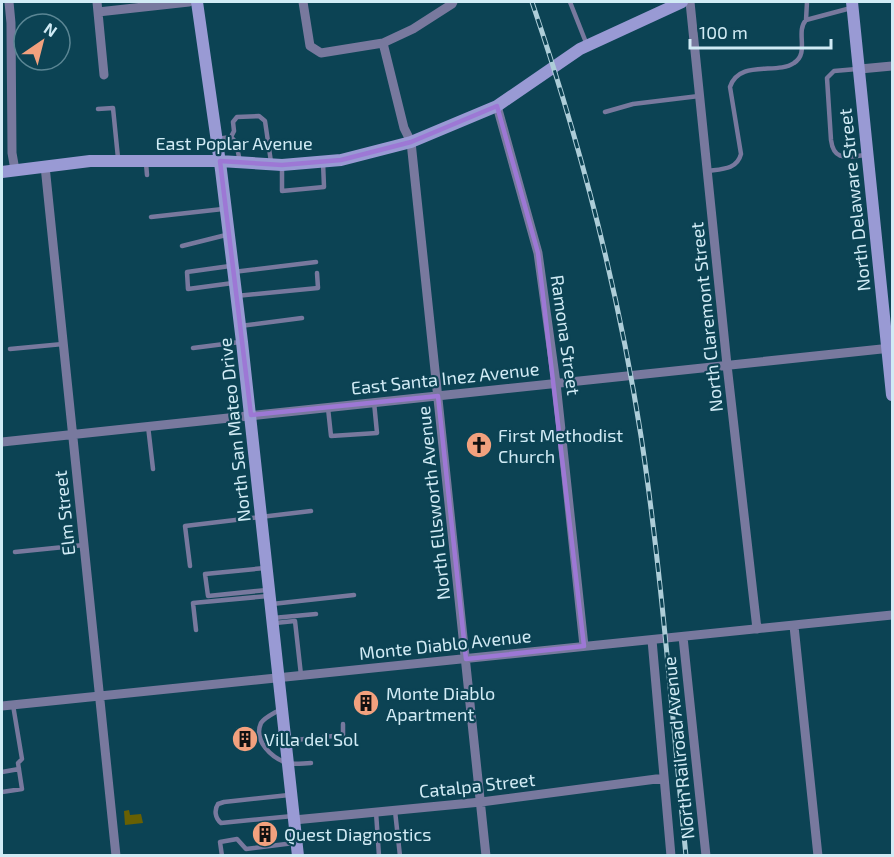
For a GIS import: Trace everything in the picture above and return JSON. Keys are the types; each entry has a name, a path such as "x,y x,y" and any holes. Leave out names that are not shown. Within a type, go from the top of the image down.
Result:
{"main road":[{"name":"North San Mateo Drive","path":"197,2 220,161 242,342 298,849"},
{"name":"East Poplar Avenue","path":"2,172 90,161 220,161 277,165 341,160 411,142 497,106 587,45 682,2"},
{"name":"North Delaware Street","path":"853,5 890,348 892,395"}],"street":[{"path":"9,2 12,153 15,170"},
{"path":"104,75 97,7 189,2"},
{"path":"303,2 310,46 321,53 383,43 414,29 453,2"},
{"name":"North Claremont Street","path":"690,2 757,629"},
{"name":"North Ellsworth Avenue","path":"383,43 404,128 411,142 486,855"},
{"path":"860,69 892,66"},
{"name":"Ramona Street","path":"497,106 538,253 556,383 584,646"},
{"name":"Elm Street","path":"45,166 116,855"},
{"name":"East Santa Inez Avenue","path":"2,442 890,348"},
{"name":"Monte Diablo Avenue","path":"2,706 892,615"},
{"path":"794,626 818,855"},
{"name":"North Railroad Avenue","path":"683,637 706,855"},
{"name":"North Railroad Avenue","path":"652,640 671,855"},
{"name":"Catalpa Street","path":"294,818 481,802 664,778"}],"lane":[{"path":"570,2 587,45"},
{"path":"707,171 730,167 741,154 730,87 732,81 737,76 752,70 790,66 800,58 801,30 806,20 807,2"},
{"path":"806,20 853,5"},
{"path":"860,69 834,71 827,78 831,140 835,153 842,157 868,155"},
{"path":"605,112 633,104 699,96"},
{"path":"99,109 113,108 118,161"},
{"path":"231,137 234,131 233,122 237,117 259,116 265,121 282,191 324,187 323,162"},
{"path":"217,139 231,137"},
{"path":"231,137 236,142 240,162"},
{"path":"146,161 147,175"},
{"path":"151,217 226,209"},
{"path":"182,246 229,235"},
{"path":"316,262 234,279 188,289 188,272 234,279 318,288 317,273"},
{"path":"240,326 302,318"},
{"path":"194,348 242,342"},
{"path":"10,349 63,344"},
{"path":"328,407 331,436 377,433 374,402"},
{"path":"148,426 153,469"},
{"path":"190,566 185,526 262,515 311,511"},
{"path":"15,552 84,545"},
{"path":"268,567 205,574 208,596 354,595"},
{"path":"196,630 193,603 271,596"},
{"path":"274,621 316,614"},
{"path":"274,621 295,621 302,675"},
{"path":"2,792 22,789 18,763 22,759 13,705"},
{"path":"283,708 261,724 260,736 266,750 289,764 311,763"},
{"path":"286,741 343,735 343,724"},
{"path":"2,772 19,769"},
{"path":"291,795 224,802 219,804 215,811 217,820 221,823 294,818"},
{"path":"395,810 400,855"},
{"path":"376,812 379,855"},
{"path":"222,855 220,842 237,839 246,849 298,849"}],"highlighted area":[{"path":"497,106 538,253 584,646 466,659 438,396 251,415 220,161 282,165 341,160 411,142"}],"shaded area":[{"path":"129,810 130,815 141,814 143,823 125,825 124,811"}],"railway":[{"path":"532,2 582,162 609,271 632,381 655,541 686,856"}],"place":[{"name":"First Methodist Church","path":"479,445"},
{"name":"Monte Diablo Apartment","path":"366,703"},
{"name":"Villa del Sol","path":"245,739"},
{"name":"Quest Diagnostics","path":"265,834"}]}
